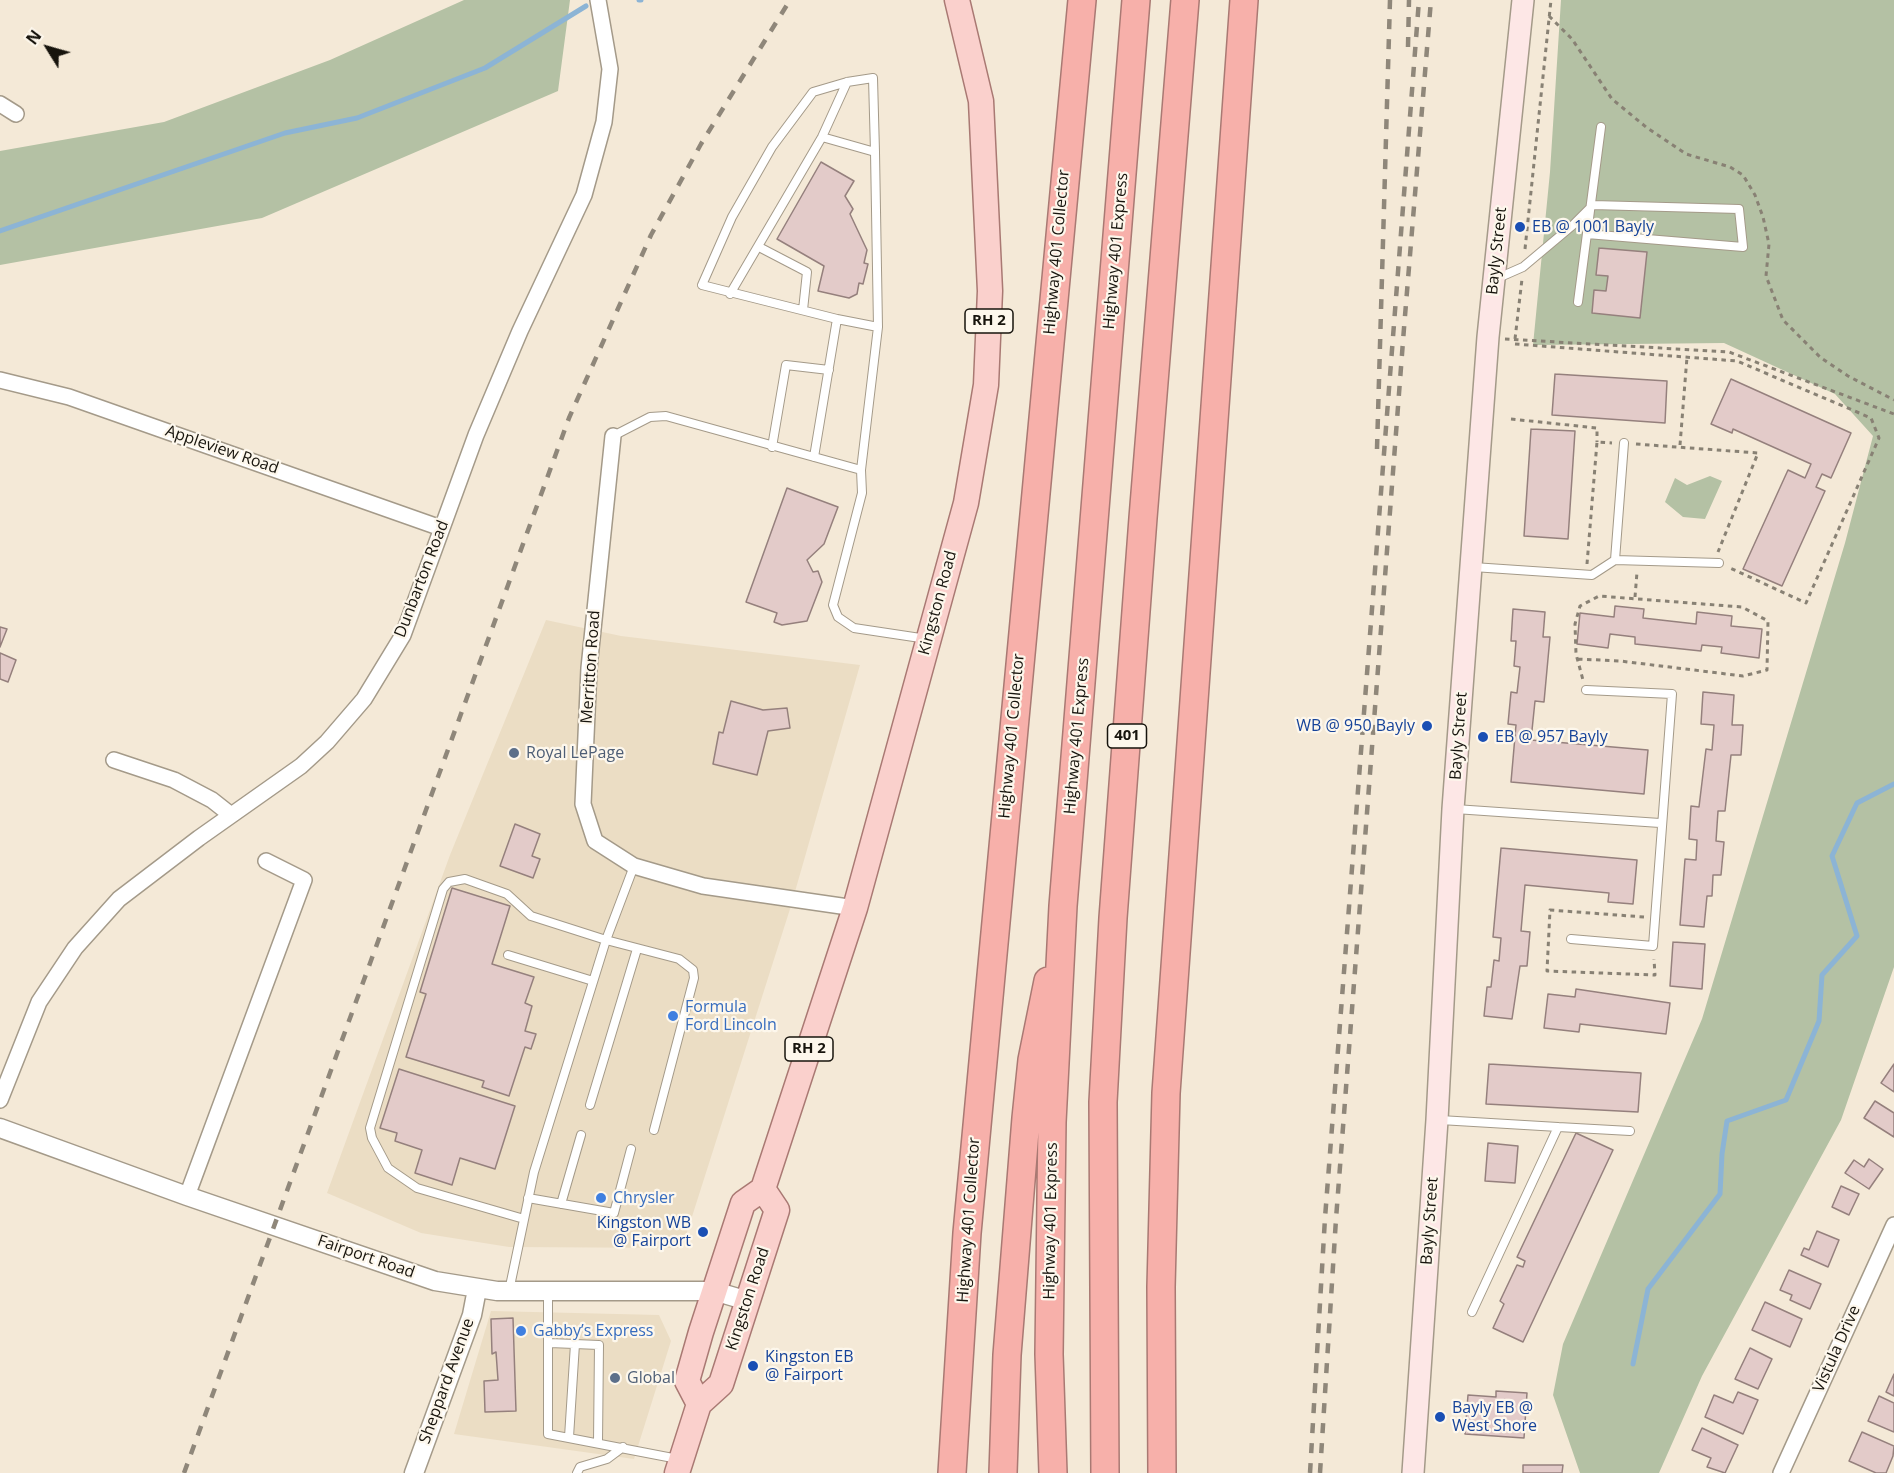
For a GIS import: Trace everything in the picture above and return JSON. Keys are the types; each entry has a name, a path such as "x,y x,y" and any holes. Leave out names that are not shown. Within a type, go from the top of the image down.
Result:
{"highway":[{"name":"Highway 401 Collector","path":"952,1473 967,1233 1082,0"},
{"name":"Highway 401 Express","path":"1053,1473 1049,1354 1052,1122 1063,906 1136,0"},
{"name":"401","path":"1105,1473 1102,1102 1138,577 1185,0"},
{"path":"1162,1473 1161,1287 1166,1094 1244,0"},
{"path":"1004,1473 1007,1355 1032,1060 1063,906"}],"main road":[{"name":"Kingston Road","path":"699,1404 687,1381 742,1203 763,1189 855,908 970,480 986,385 990,291 981,101 957,0"},
{"name":"Bayly Street","path":"1413,1473 1437,1120 1453,809 1488,337 1523,0"},
{"name":"Kingston Road","path":"679,1466 699,1404 721,1384 777,1210 763,1189"}],"street":[{"name":"Dunbarton Road","path":"0,1100 39,1002 75,948 119,899 301,766 327,742 364,699 403,635 441,528 520,331 584,195 604,122 610,69 598,0"},
{"path":"0,104 16,114"},
{"name":"Appleview Road","path":"0,380 69,397 441,528"},
{"name":"Merritton Road","path":"613,436 589,668 583,804 595,841 634,866 703,886 855,908"},
{"path":"114,759 174,780 212,800 231,815"},
{"path":"187,1196 304,880 266,861"},
{"name":"Fairport Road","path":"0,1128 187,1196 435,1281 477,1289 509,1291 714,1291 748,1301"},
{"name":"Vistula Drive","path":"1781,1473 1892,1235"},
{"name":"Sheppard Avenue","path":"414,1473 472,1315 477,1289"}],"lane":[{"path":"878,327 730,294 702,285 732,217 772,147 813,93 847,82 873,78 878,327 861,470 862,493 833,605 838,617 854,628 929,639"},
{"path":"730,294 822,137 847,82"},
{"path":"1578,302 1593,205 1601,127"},
{"path":"822,137 875,152"},
{"path":"1494,280 1523,267 1593,205 1739,209 1743,247 1587,234"},
{"path":"759,247 807,272 803,310"},
{"path":"814,457 837,319"},
{"path":"772,447 786,364 829,370"},
{"path":"613,436 650,417 666,416 861,470"},
{"path":"1615,560 1624,443"},
{"path":"1472,567 1592,576 1615,560 1719,563"},
{"path":"1571,939 1653,946 1660,823 1672,694 1586,690"},
{"path":"1453,809 1660,823"},
{"path":"509,1291 534,1172 606,940 634,866"},
{"path":"524,1219 417,1188 388,1168 372,1138 370,1128 443,889 448,882 465,879 507,894 531,916 637,949 680,959 693,970 694,978 654,1130"},
{"path":"590,1105 637,949"},
{"path":"508,955 594,981"},
{"path":"1437,1120 1630,1131"},
{"path":"1472,1312 1552,1146 1558,1127"},
{"path":"561,1204 581,1135"},
{"path":"528,1198 614,1213 631,1149"},
{"path":"548,1291 550,1343 548,1434 623,1447 679,1466"},
{"path":"550,1343 599,1345 598,1442"},
{"path":"568,1437 575,1344"},
{"path":"577,1473 580,1467 607,1459 623,1447"}],"path":[{"path":"1515,342 1551,0"},
{"path":"1488,337 1515,342 1737,361 1871,418 1879,438 1806,603 1719,563 1717,554 1758,453 1680,445 1597,442"},
{"path":"1515,342 1729,352 1894,414"},
{"path":"1680,445 1687,357"},
{"path":"1511,419 1597,428 1586,574"},
{"path":"1635,597 1638,561"},
{"path":"1578,659 1620,661 1743,676 1767,670 1768,621 1742,607 1599,596 1580,606 1575,624 1578,659 1586,690"}],"shaded area":[{"path":"546,620 621,636 860,665 790,909 682,1248 509,1247 421,1233 327,1193 450,855"},
{"path":"491,1311 659,1315 671,1341 634,1459 454,1434"}],"green space":[{"path":"464,0 570,0 558,91 262,218 0,265 0,151 164,122 330,60"},
{"path":"1561,0 1894,0 1894,967 1841,1120 1702,1376 1659,1473 1580,1473 1553,1395 1563,1344 1702,1019 1845,543 1873,436 1835,394 1724,343 1533,345 1550,172"},
{"path":"1710,476 1722,481 1705,519 1683,517 1665,502 1675,478 1687,485"}],"building":[{"path":"821,162 854,181 845,196 853,209 850,214 867,250 864,263 868,264 863,284 859,283 857,294 849,298 818,291 824,266 777,239"},
{"path":"1599,248 1647,252 1640,318 1592,313 1594,290 1606,291 1608,276 1596,275"},
{"path":"1555,374 1667,381 1665,423 1552,415"},
{"path":"1731,379 1851,433 1831,478 1822,474 1816,487 1825,491 1782,586 1743,569 1788,470 1805,478 1811,464 1733,429 1732,433 1711,424"},
{"path":"1531,429 1575,431 1568,539 1524,536"},
{"path":"787,488 838,507 824,544 807,560 813,572 818,571 822,582 807,621 782,625 774,622 777,613 746,602"},
{"path":"1615,606 1644,609 1643,618 1696,624 1697,612 1732,616 1731,626 1762,629 1759,658 1721,653 1722,647 1702,645 1701,651 1635,644 1635,637 1610,634 1608,648 1577,644 1580,613 1614,617"},
{"path":"1513,609 1545,612 1543,637 1550,637 1544,702 1535,701 1531,740 1648,750 1644,794 1511,782 1516,725 1508,724 1511,692 1517,693 1520,667 1514,666 1516,641 1511,641"},
{"path":"0,627 7,629 0,647"},
{"path":"0,653 16,660 8,682 0,679"},
{"path":"1703,692 1734,695 1732,725 1743,725 1741,755 1731,755 1725,811 1718,811 1716,841 1724,842 1721,875 1713,875 1712,896 1707,896 1704,927 1680,925 1685,859 1696,860 1697,840 1689,839 1691,806 1699,807 1706,749 1712,750 1714,725 1701,724"},
{"path":"731,701 763,710 787,708 790,728 768,731 757,775 713,764 719,732 723,733"},
{"path":"515,824 540,834 532,856 540,859 533,878 500,866"},
{"path":"1501,848 1637,860 1633,904 1608,902 1609,893 1525,885 1521,931 1530,932 1527,966 1520,966 1512,1019 1484,1016 1487,987 1491,987 1494,960 1499,961 1501,938 1493,937"},
{"path":"452,888 510,906 492,964 534,977 525,1003 532,1006 525,1031 536,1034 531,1049 525,1047 509,1096 482,1087 484,1081 406,1057 426,994 420,992"},
{"path":"1673,942 1705,944 1702,989 1670,986"},
{"path":"1576,989 1670,1003 1666,1034 1580,1024 1579,1032 1544,1028 1548,994 1575,997"},
{"path":"1489,1064 1641,1073 1638,1112 1486,1104"},
{"path":"1894,1064 1894,1092 1881,1083"},
{"path":"399,1069 515,1106 495,1169 460,1158 452,1185 415,1173 422,1150 395,1141 397,1133 380,1128"},
{"path":"1875,1101 1894,1113 1894,1137 1864,1118"},
{"path":"1576,1133 1613,1150 1523,1342 1493,1328 1504,1304 1500,1301 1517,1265 1523,1267 1525,1261 1517,1257"},
{"path":"1488,1143 1518,1146 1515,1183 1485,1181"},
{"path":"1869,1159 1883,1169 1869,1189 1845,1173 1854,1160 1864,1167"},
{"path":"1841,1186 1859,1194 1849,1215 1832,1207"},
{"path":"1817,1231 1839,1240 1828,1267 1801,1255 1804,1248 1809,1250"},
{"path":"1789,1270 1821,1284 1810,1309 1790,1300 1792,1295 1780,1290"},
{"path":"1765,1302 1802,1319 1790,1347 1752,1330"},
{"path":"513,1318 516,1411 485,1412 484,1381 498,1380 496,1352 492,1354 491,1319"},
{"path":"1750,1348 1772,1359 1758,1389 1735,1379"},
{"path":"1894,1374 1894,1396 1886,1392"},
{"path":"1496,1391 1527,1393 1524,1438 1465,1434 1468,1395 1496,1397"},
{"path":"1738,1392 1758,1400 1743,1434 1705,1417 1714,1395 1733,1403"},
{"path":"1879,1396 1894,1403 1894,1432 1868,1421"},
{"path":"1702,1428 1738,1445 1725,1473 1707,1467 1711,1458 1692,1450"},
{"path":"1862,1432 1894,1446 1893,1456 1886,1473 1876,1473 1849,1461"},
{"path":"1523,1465 1563,1465 1562,1473 1523,1473"}],"waterway":[{"path":"0,231 285,133 357,118 485,68 586,6"},
{"path":"1633,1364 1648,1289 1720,1194 1722,1154 1727,1121 1786,1100 1819,1021 1822,975 1857,936 1832,856 1857,803 1894,784"}],"railway":[{"path":"184,1473 569,418 651,235 701,144 790,0"},
{"path":"1377,449 1390,0"},
{"path":"1408,47 1409,0"},
{"path":"1310,1473 1325,1218 1419,0"},
{"path":"1320,1473 1336,1219 1431,0"}],"place":[{"name":"EB @ 1001 Bayly","path":"1520,227"},
{"name":"WB @ 950 Bayly","path":"1427,726"},
{"name":"EB @ 957 Bayly","path":"1483,737"},
{"name":"Royal LePage","path":"514,753"},
{"name":"Formula Ford Lincoln","path":"673,1016"},
{"name":"Chrysler","path":"601,1198"},
{"name":"Kingston WB @ Fairport","path":"703,1232"},
{"name":"Gabby’s Express","path":"521,1331"},
{"name":"Kingston EB @ Fairport","path":"753,1366"},
{"name":"Global","path":"615,1378"},
{"name":"Bayly EB @ West Shore","path":"1440,1417"}]}
